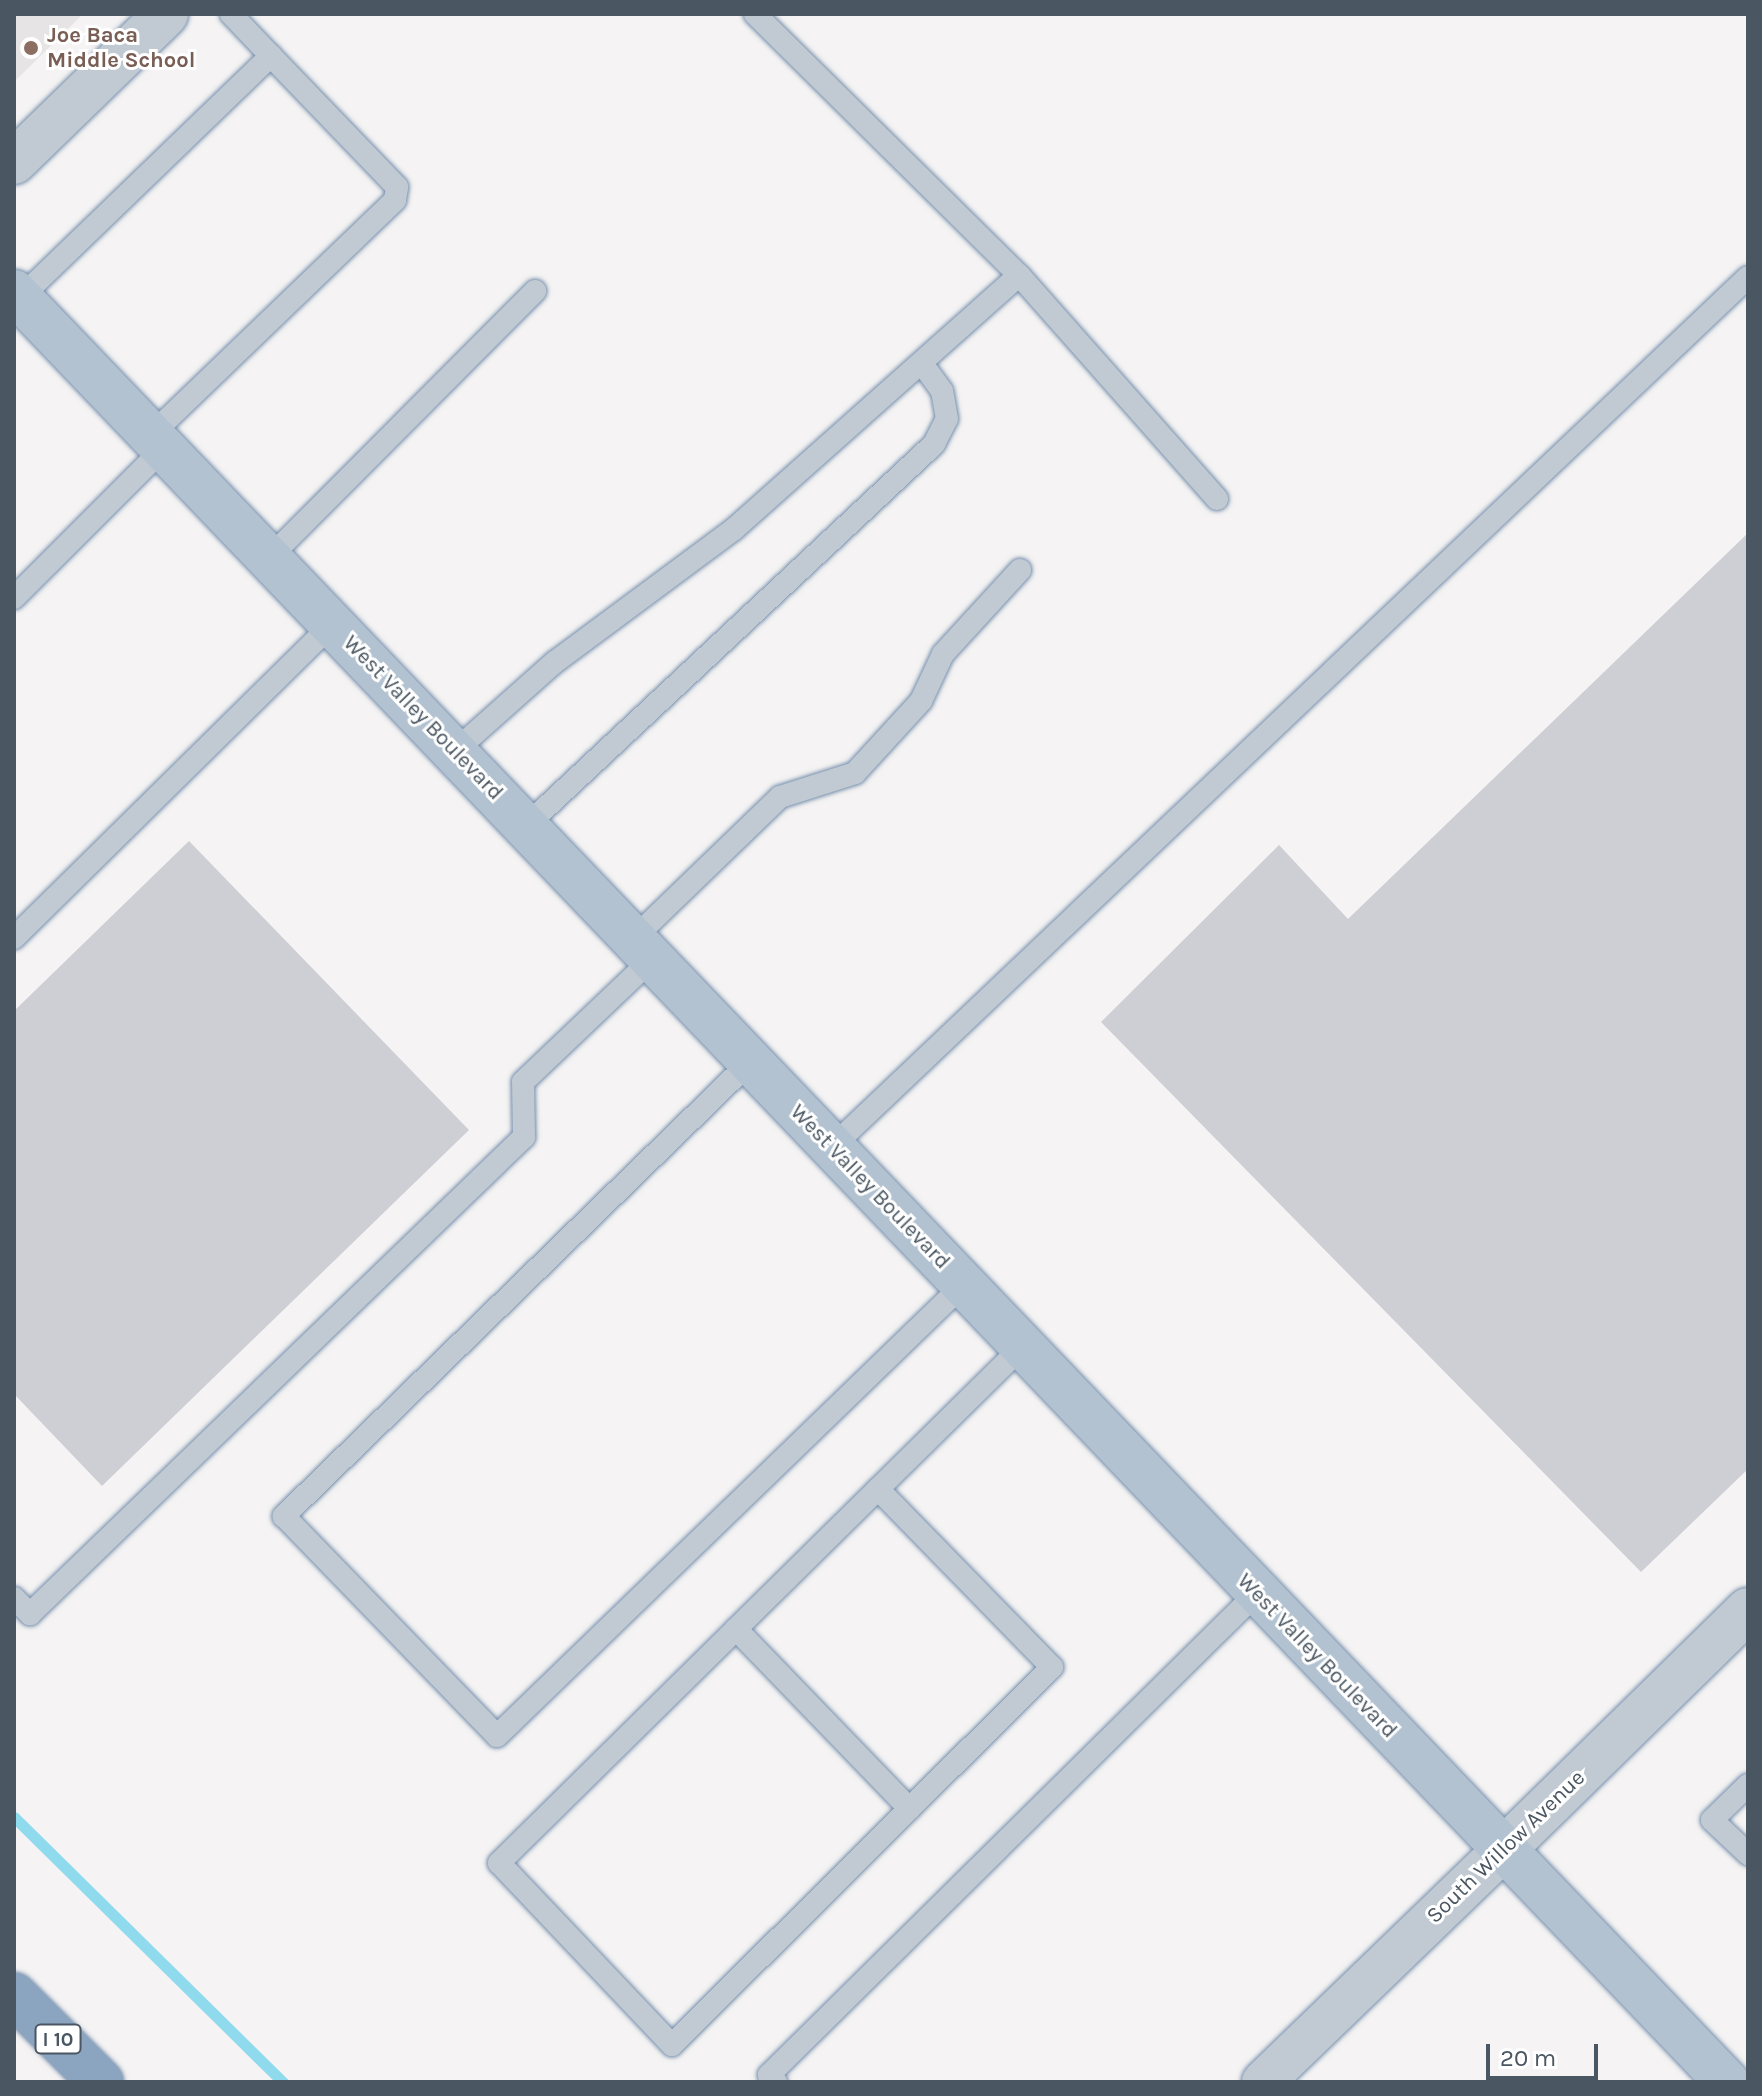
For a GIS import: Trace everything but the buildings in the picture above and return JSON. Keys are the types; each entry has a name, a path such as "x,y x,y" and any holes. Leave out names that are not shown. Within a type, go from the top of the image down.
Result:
{"highway":[{"name":"I 10","path":"14,1995 101,2082"}],"main road":[{"name":"West Valley Boulevard","path":"17,295 1727,2082"}],"street":[{"path":"14,162 166,14"},
{"name":"South Willow Avenue","path":"1263,2082 1748,1610"}],"lane":[{"path":"14,598 158,440 395,200 397,187 231,14"},
{"path":"755,14 1019,275 1217,499"},
{"path":"17,295 271,56"},
{"path":"455,751 555,662 733,530 923,365 1019,275"},
{"path":"832,1147 1748,277"},
{"path":"269,558 535,291"},
{"path":"526,826 934,444 947,419 942,391 923,365"},
{"path":"14,1598 30,1614 524,1137 523,1082 780,797 855,773 921,701 943,654 1020,570"},
{"path":"14,938 332,624"},
{"path":"750,1062 284,1516 497,1736 963,1285"},
{"path":"878,1489 1052,1667 672,2045 499,1863 736,1629 1022,1347"},
{"path":"776,2082 769,2075 1257,1593"},
{"path":"736,1629 910,1809"},
{"path":"1748,1785 1712,1820 1748,1854"}],"shaded area":[{"name":"Joe Baca Middle School","path":"14,14 83,14 14,82"}],"waterway":[{"path":"14,1817 283,2082"}],"place":[{"name":"Joe Baca Middle School","path":"31,48"}]}
